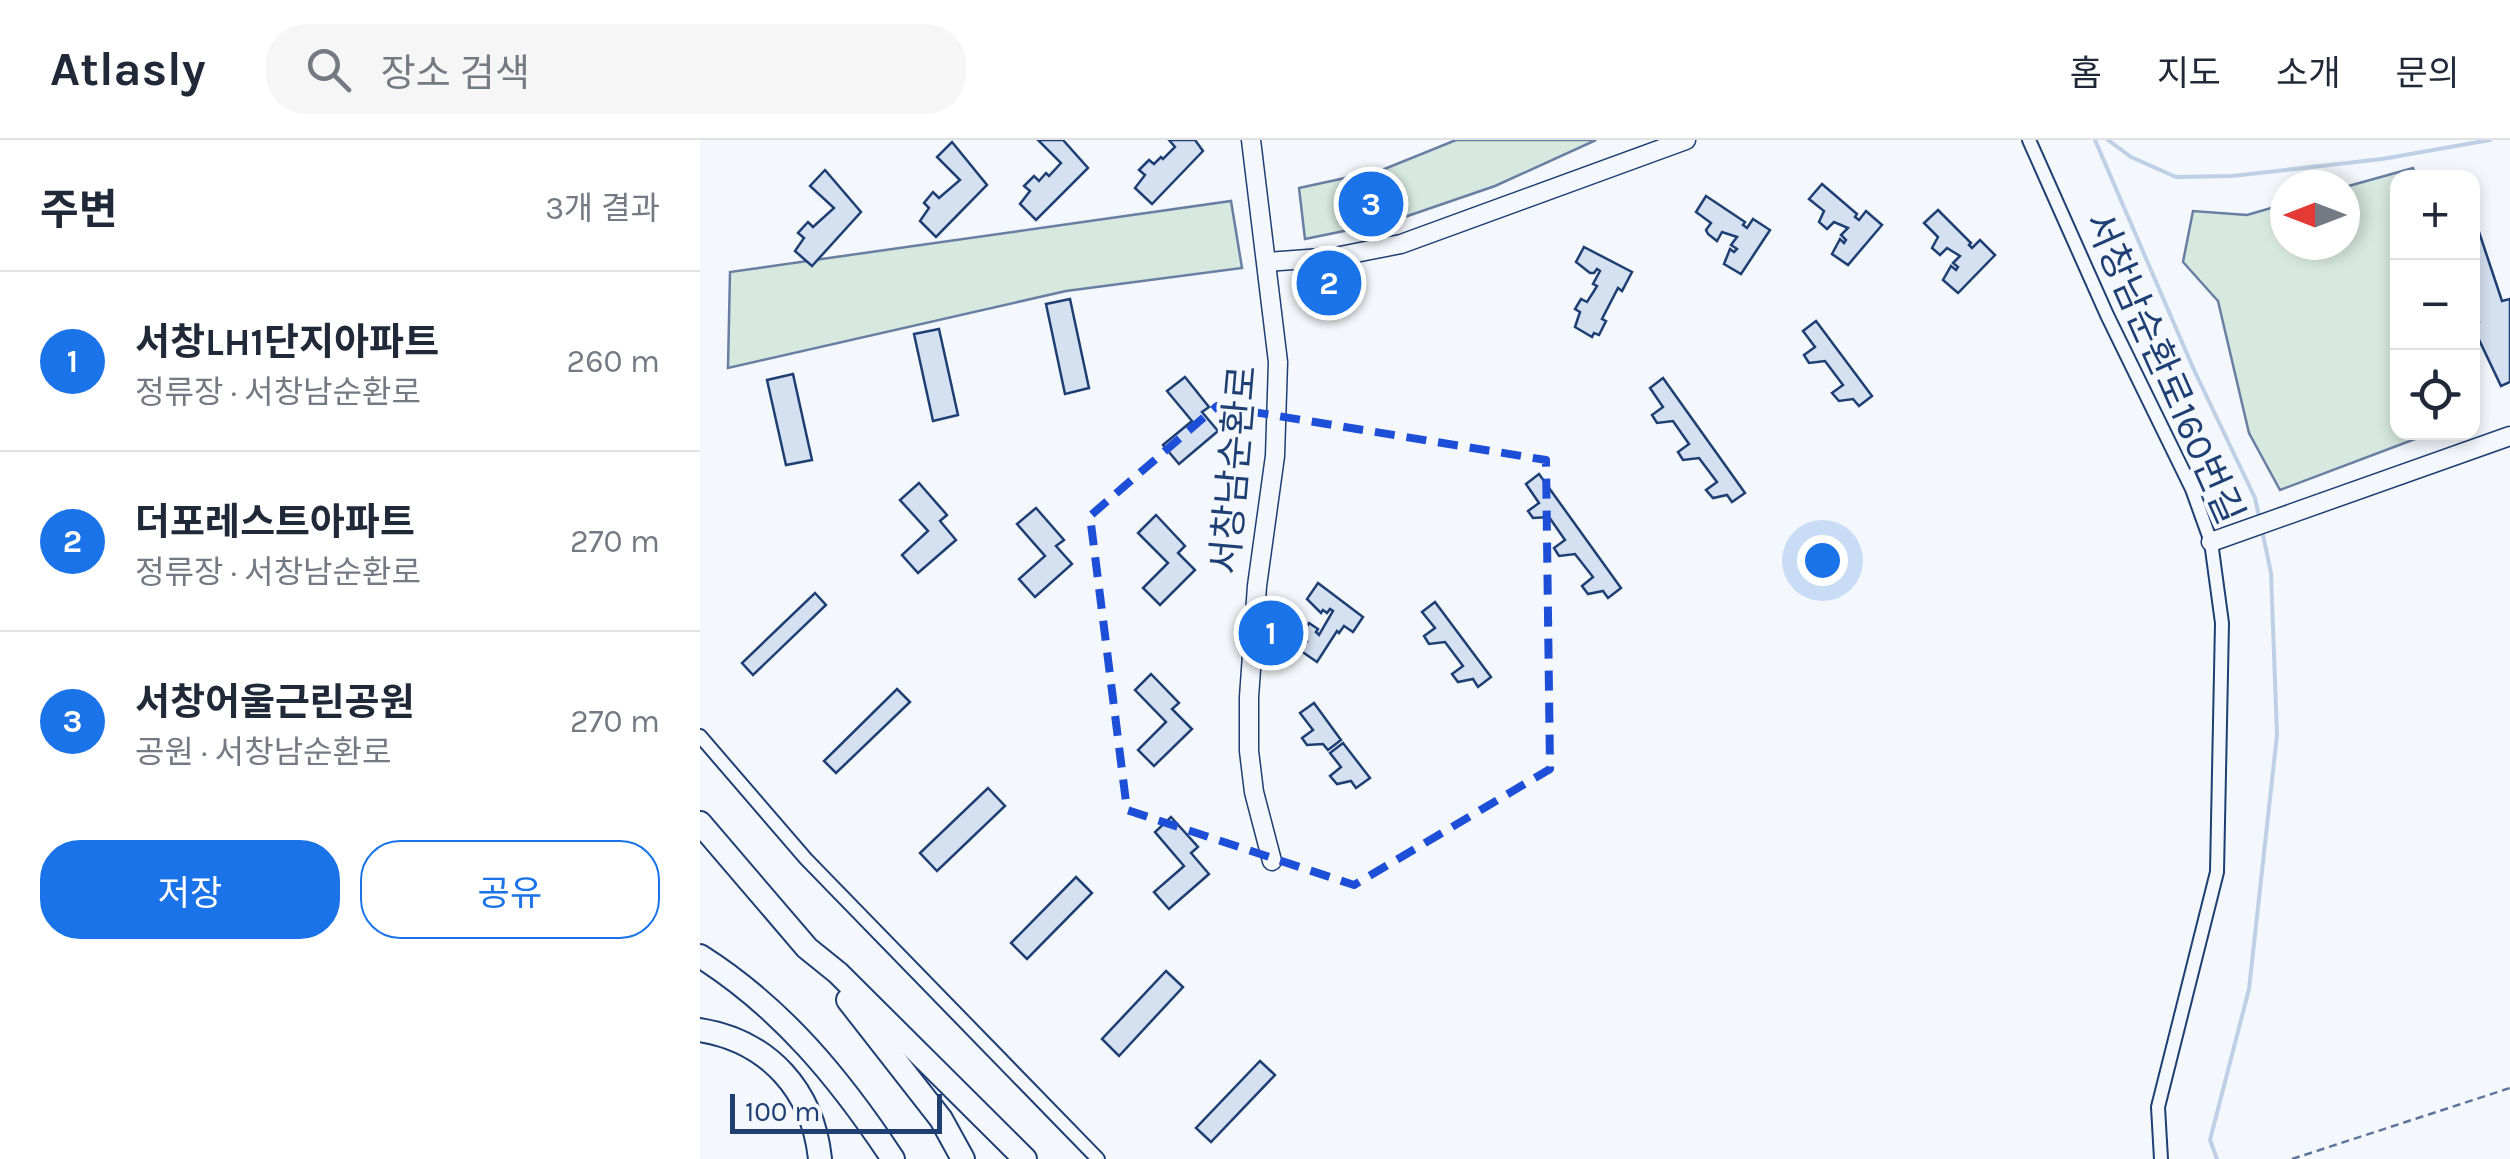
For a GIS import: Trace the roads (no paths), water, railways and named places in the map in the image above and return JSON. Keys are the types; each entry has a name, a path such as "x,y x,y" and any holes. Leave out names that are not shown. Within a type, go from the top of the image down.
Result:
{"highway":[{"path":"700,823 807,948 942,1119 962,1159"},
{"path":"807,948 838,973 1025,1159"},
{"path":"700,956 763,1002 804,1041 848,1092 893,1159"},
{"path":"700,1030 720,1033 752,1047 784,1073 805,1101 817,1129 820,1159"}],"street":[{"name":"서창남순환로","path":"1251,140 1278,362 1275,456 1257,586 1249,697 1254,792 1272,861"},
{"path":"1267,262 1335,257 1400,244 1686,140"},
{"name":"서창남순환로160번길","path":"2029,140 2107,315 2219,539 2222,623 2217,872 2158,1107 2161,1159"},
{"path":"2219,539 2510,436"},
{"path":"700,739 806,859 1098,1159"}],"waterway":[{"path":"2095,140 2194,370 2255,498 2260,521"},
{"path":"2108,140 2131,157 2176,177 2232,176 2382,159 2490,140"},
{"path":"2217,1159 2210,1140 2249,989 2277,735 2271,573 2262,530"}],"place":[{"name":"서창어울근린공원","path":"1371,204"},
{"name":"더포레스트아파트","path":"1329,283"},
{"name":"서창LH1단지아파트","path":"1271,633"}]}
